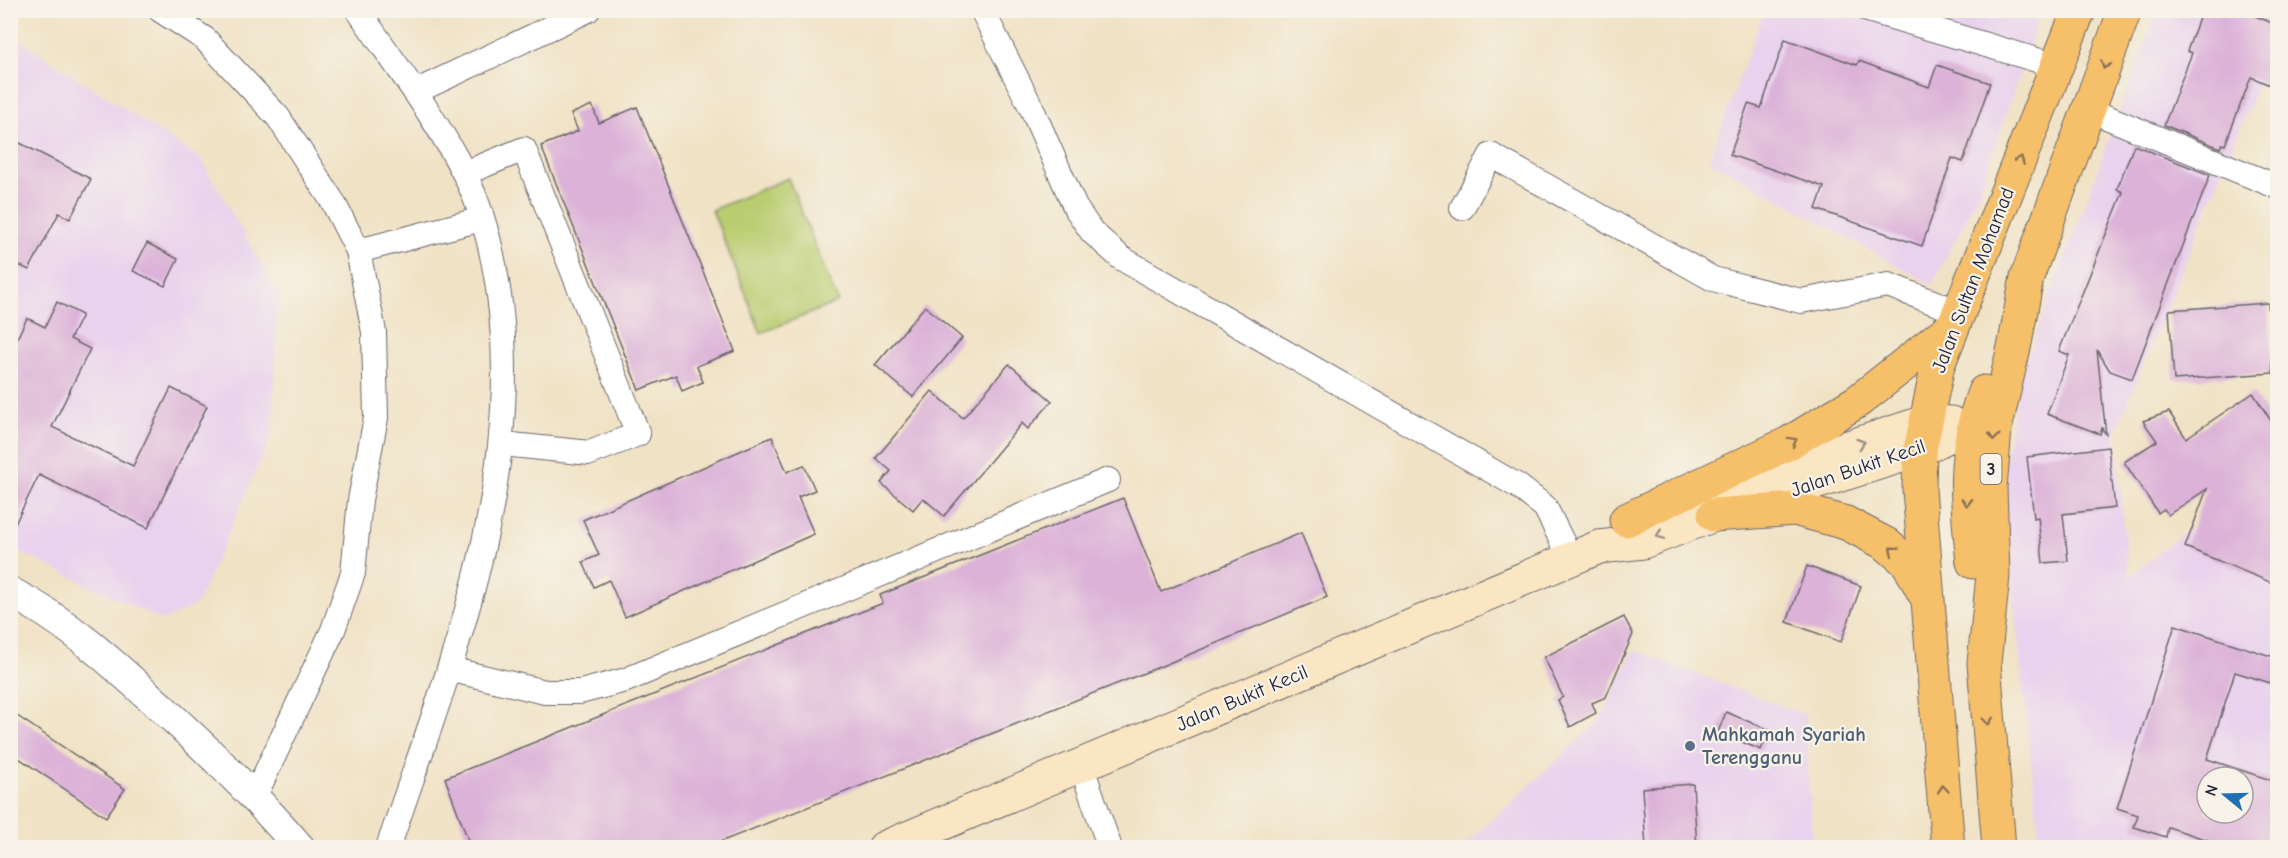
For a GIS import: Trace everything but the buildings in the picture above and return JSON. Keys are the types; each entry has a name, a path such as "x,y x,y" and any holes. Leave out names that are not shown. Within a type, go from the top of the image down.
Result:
{"highway":[{"name":"Jalan Sultan Mohamad","path":"1948,848 1918,489 1923,436 1938,365 2079,10"},
{"name":"3","path":"1999,848 1984,663 1967,514 1966,468 1973,423 2126,10"},
{"name":"3","path":"1984,663 1993,576 1990,488 1995,429 2015,344 2027,277"},
{"path":"1626,520 1789,443 1858,401 1956,319"},
{"path":"1714,515 1795,509 1846,523 1886,544 1908,562 1926,597"}],"main road":[{"name":"Jalan Bukit Kecil","path":"1585,554 1626,520 1973,423"},
{"name":"Jalan Bukit Kecil","path":"884,848 1585,554 1643,542 1923,436"}],"street":[{"path":"160,10 205,39 278,117 333,202 358,250 374,332 376,418 360,500 353,573 333,630 254,798"},
{"path":"358,10 415,92 465,173 482,219 497,276 506,363 502,444 483,557 449,669 388,848"},
{"path":"415,92 588,10"},
{"path":"982,10 1032,109 1075,207 1092,232 1120,258 1518,486 1545,507 1585,554"},
{"path":"1868,10 2057,66"},
{"path":"2088,110 2277,187"},
{"path":"465,173 524,149 638,434 590,453 502,444"},
{"path":"1462,208 1491,154 1713,279 1801,301 1888,285 1956,319"},
{"path":"358,250 482,219"},
{"path":"449,669 545,692 580,692 626,680 1108,480"},
{"path":"10,592 36,605 96,649 213,754 300,848"},
{"path":"1081,765 1110,848"}],"shaded area":[{"path":"1764,11 2041,11 1979,193 1932,285 1709,160"},
{"path":"2157,11 2277,11 2277,38 2115,433 2129,577 2277,458 2277,847 2040,847 2001,483 2020,377"},
{"path":"10,34 201,159 278,293 272,434 197,604 163,621 11,548"},
{"name":"Mahkamah Syariah Terengganu","path":"1634,650 1805,715 1813,847 1462,848 1599,721"}],"green space":[{"path":"788,178 838,302 761,333 712,210"}],"place":[{"name":"Mahkamah Syariah Terengganu","path":"1690,746"}]}
